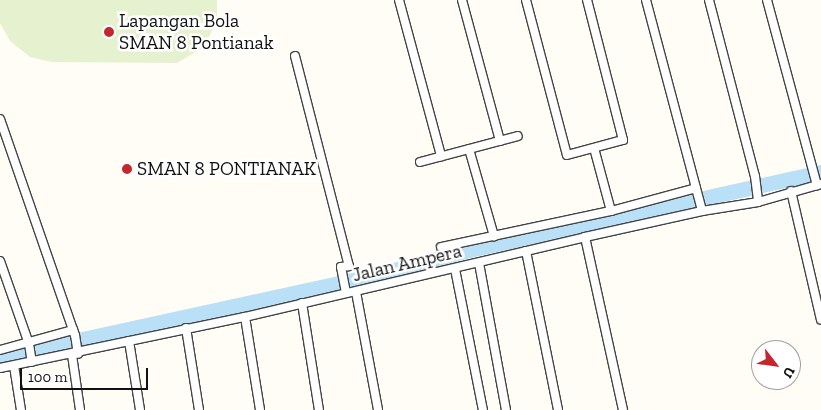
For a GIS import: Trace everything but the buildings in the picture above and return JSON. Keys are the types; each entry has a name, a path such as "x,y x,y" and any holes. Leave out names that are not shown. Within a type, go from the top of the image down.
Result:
{"street":[{"path":"399,0 441,156"},
{"path":"462,0 500,141"},
{"path":"526,0 566,155 623,140 587,0"},
{"path":"441,247 611,211 699,200 646,0"},
{"path":"709,0 755,179 757,199"},
{"path":"767,0 817,182"},
{"path":"295,56 349,266 341,267 346,290"},
{"path":"0,119 74,332 80,410"},
{"path":"420,162 518,136"},
{"path":"594,148 611,211"},
{"path":"469,149 494,236"},
{"name":"Jalan Ampera","path":"0,368 186,328 244,318 346,290 356,292 455,269 585,237 699,200 757,199 791,191 817,182"},
{"path":"791,191 821,320"},
{"path":"585,237 623,410"},
{"path":"526,251 558,410"},
{"path":"0,261 32,360"},
{"path":"479,263 506,410"},
{"path":"455,269 483,410"},
{"path":"356,292 378,410"},
{"path":"302,303 319,410"},
{"path":"244,318 260,410"},
{"path":"186,328 199,410"},
{"path":"0,350 29,346 74,332"},
{"path":"129,340 140,410"},
{"path":"14,366 21,410"}],"green space":[{"name":"Lapangan Bola SMAN 8 Pontianak","path":"0,0 217,0 217,21 203,48 177,63 52,62 30,57 10,41 0,23"}],"waterway":[{"path":"0,357 368,277 469,250 821,172"}],"place":[{"name":"Lapangan Bola SMAN 8 Pontianak","path":"109,32"},
{"name":"SMAN 8 PONTIANAK","path":"127,169"}]}
